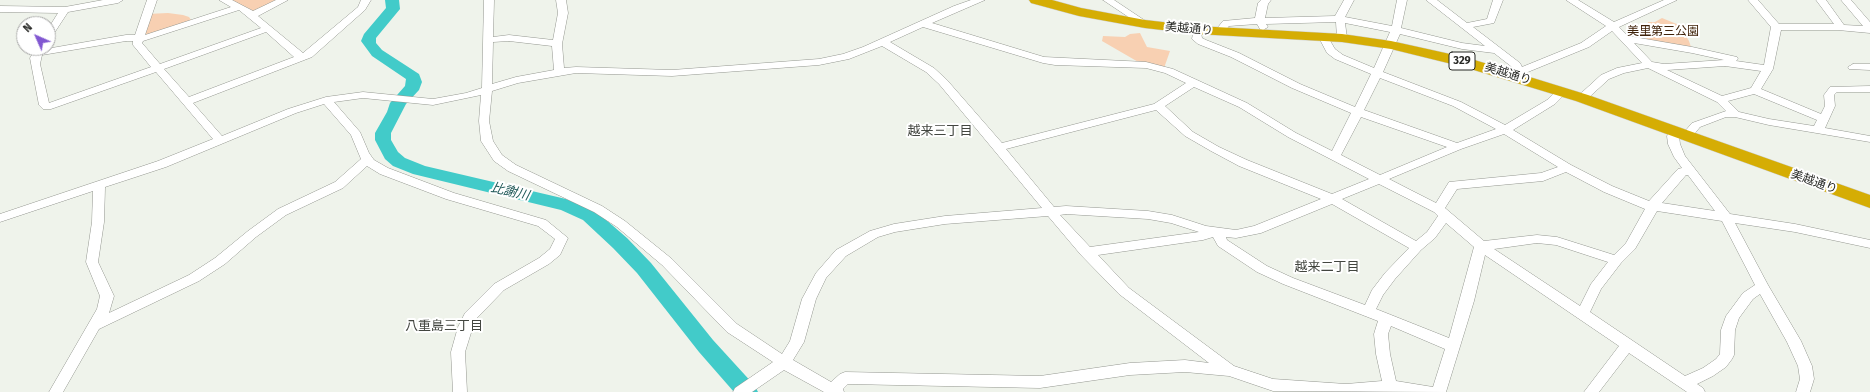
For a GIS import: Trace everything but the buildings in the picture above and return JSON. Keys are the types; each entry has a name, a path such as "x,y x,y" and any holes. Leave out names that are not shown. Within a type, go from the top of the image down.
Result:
{"highway":[{"name":"美越通り","path":"1040,1 1079,12 1145,24 1220,31 1263,27 1391,45 1517,74 1870,202"}],"street":[{"path":"0,9 65,10 118,0"},
{"path":"152,0 137,43 220,141"},
{"path":"224,0 240,7 252,15 302,58"},
{"path":"252,15 283,0"},
{"path":"186,102 302,58 312,52 362,8 366,0"},
{"path":"489,0 487,90 484,121 487,141 498,158 512,168 598,209 621,224 667,262 732,328 784,362 834,391 845,378 1040,382 1154,367 1185,366 1229,370 1274,385 1346,390 1390,386 1429,392"},
{"path":"559,72 558,44 563,13 561,0"},
{"path":"0,218 162,164 292,111 326,100 364,95 433,102 449,100 487,90 516,80 576,70 672,73 819,62 846,57 980,0"},
{"path":"1108,0 1145,24"},
{"path":"1266,0 1263,3 1263,27 1340,19 1396,30 1462,46 1495,50"},
{"path":"1342,38 1340,19 1343,8 1349,0"},
{"path":"1335,157 1391,45 1396,30 1402,0"},
{"path":"1431,0 1516,65 1517,74 1585,45 1613,26 1672,0"},
{"path":"1466,26 1491,21 1498,0"},
{"path":"1571,0 1613,26 1627,39 1649,66 1721,100 1735,114"},
{"path":"1753,0 1776,27 1768,69 1755,90"},
{"path":"1821,0 1842,28"},
{"path":"1846,0 1870,29"},
{"path":"56,48 126,38 139,39 159,34 240,7"},
{"path":"56,24 65,10"},
{"path":"924,24 1043,60 1055,62 1146,65 1169,71 1243,105 1292,135 1380,179 1441,213 1481,246 1627,345 1686,382 1698,392"},
{"path":"1776,27 1870,29"},
{"path":"36,56 34,64 44,105 47,107 156,67 267,29"},
{"path":"1197,30 1197,39 1202,42 1235,55 1296,86 1358,112 1457,147"},
{"path":"1323,36 1331,51 1339,57 1457,104 1505,130 1568,168 1608,189 1653,206 1727,219 1795,228 1870,244"},
{"path":"488,40 509,38 558,44"},
{"path":"1627,39 1724,56 1753,66"},
{"path":"883,42 930,70 943,82 1086,252 1138,303 1229,370"},
{"path":"1582,98 1605,77 1621,70 1649,66 1664,67 1725,63 1768,69"},
{"path":"1853,67 1870,67"},
{"path":"999,147 1158,106 1194,82"},
{"path":"1818,130 1822,118 1830,106 1829,95 1834,89 1870,89"},
{"path":"1721,100 1755,90 1822,118"},
{"path":"740,392 784,362 797,342 809,299 821,276 830,264 841,254 863,239 874,234 894,228 913,225 1051,210 1148,214 1172,219 1205,230 1236,234 1257,230 1457,147 1505,130 1551,102 1562,91"},
{"path":"326,100 356,134 363,153 370,163 384,171 450,196 542,223 562,238 555,252 544,261 499,287 470,317 465,327 458,352 460,392"},
{"path":"1158,106 1189,134 1215,149 1243,163 1333,199 1417,247"},
{"path":"1803,392 1807,379 1805,366 1794,341 1762,286 1727,219 1690,171 1674,144 1673,136 1681,134 1696,125 1725,114 1735,114 1870,139"},
{"path":"95,325 194,278 220,261 252,234 282,212 339,185 368,159"},
{"path":"1368,312 1377,293 1390,276 1430,235 1453,185 1543,177 1568,168"},
{"path":"1582,314 1596,287 1616,260 1631,246 1653,206 1682,172 1690,171"},
{"path":"56,392 104,309 107,296 92,262 98,222 99,186"},
{"path":"1086,252 1203,236 1217,231"},
{"path":"1217,231 1222,243 1262,268 1288,281 1386,318 1453,346"},
{"path":"1481,246 1537,238 1557,241 1616,260"},
{"path":"1439,392 1481,246"},
{"path":"1686,382 1708,372 1721,362 1727,355 1728,330 1733,316 1748,296 1762,286"},
{"path":"1386,318 1381,334 1382,354 1390,386"},
{"path":"1591,392 1627,345"}],"green space":[{"path":"224,0 283,0 252,15"},
{"path":"168,13 189,17 193,23 139,39 147,14"},
{"name":"美里第三公園","path":"1662,18 1679,25 1689,41 1692,50 1646,42 1648,22 1655,22"},
{"path":"1140,33 1147,47 1170,51 1164,68 1140,63 1102,41 1103,36 1125,37 1130,34"}],"waterway":[{"name":"比謝川","path":"392,0 393,9 369,37 368,41 377,53 413,77 413,87 398,103 395,112 383,133 383,140 391,155 399,162 419,170 460,181 566,205 590,216 620,243 644,268 706,346 747,392"}],"district":[{"name":"越来三丁目","path":"940,131"},
{"name":"越来二丁目","path":"1327,267"},
{"name":"八重島三丁目","path":"444,326"}]}
